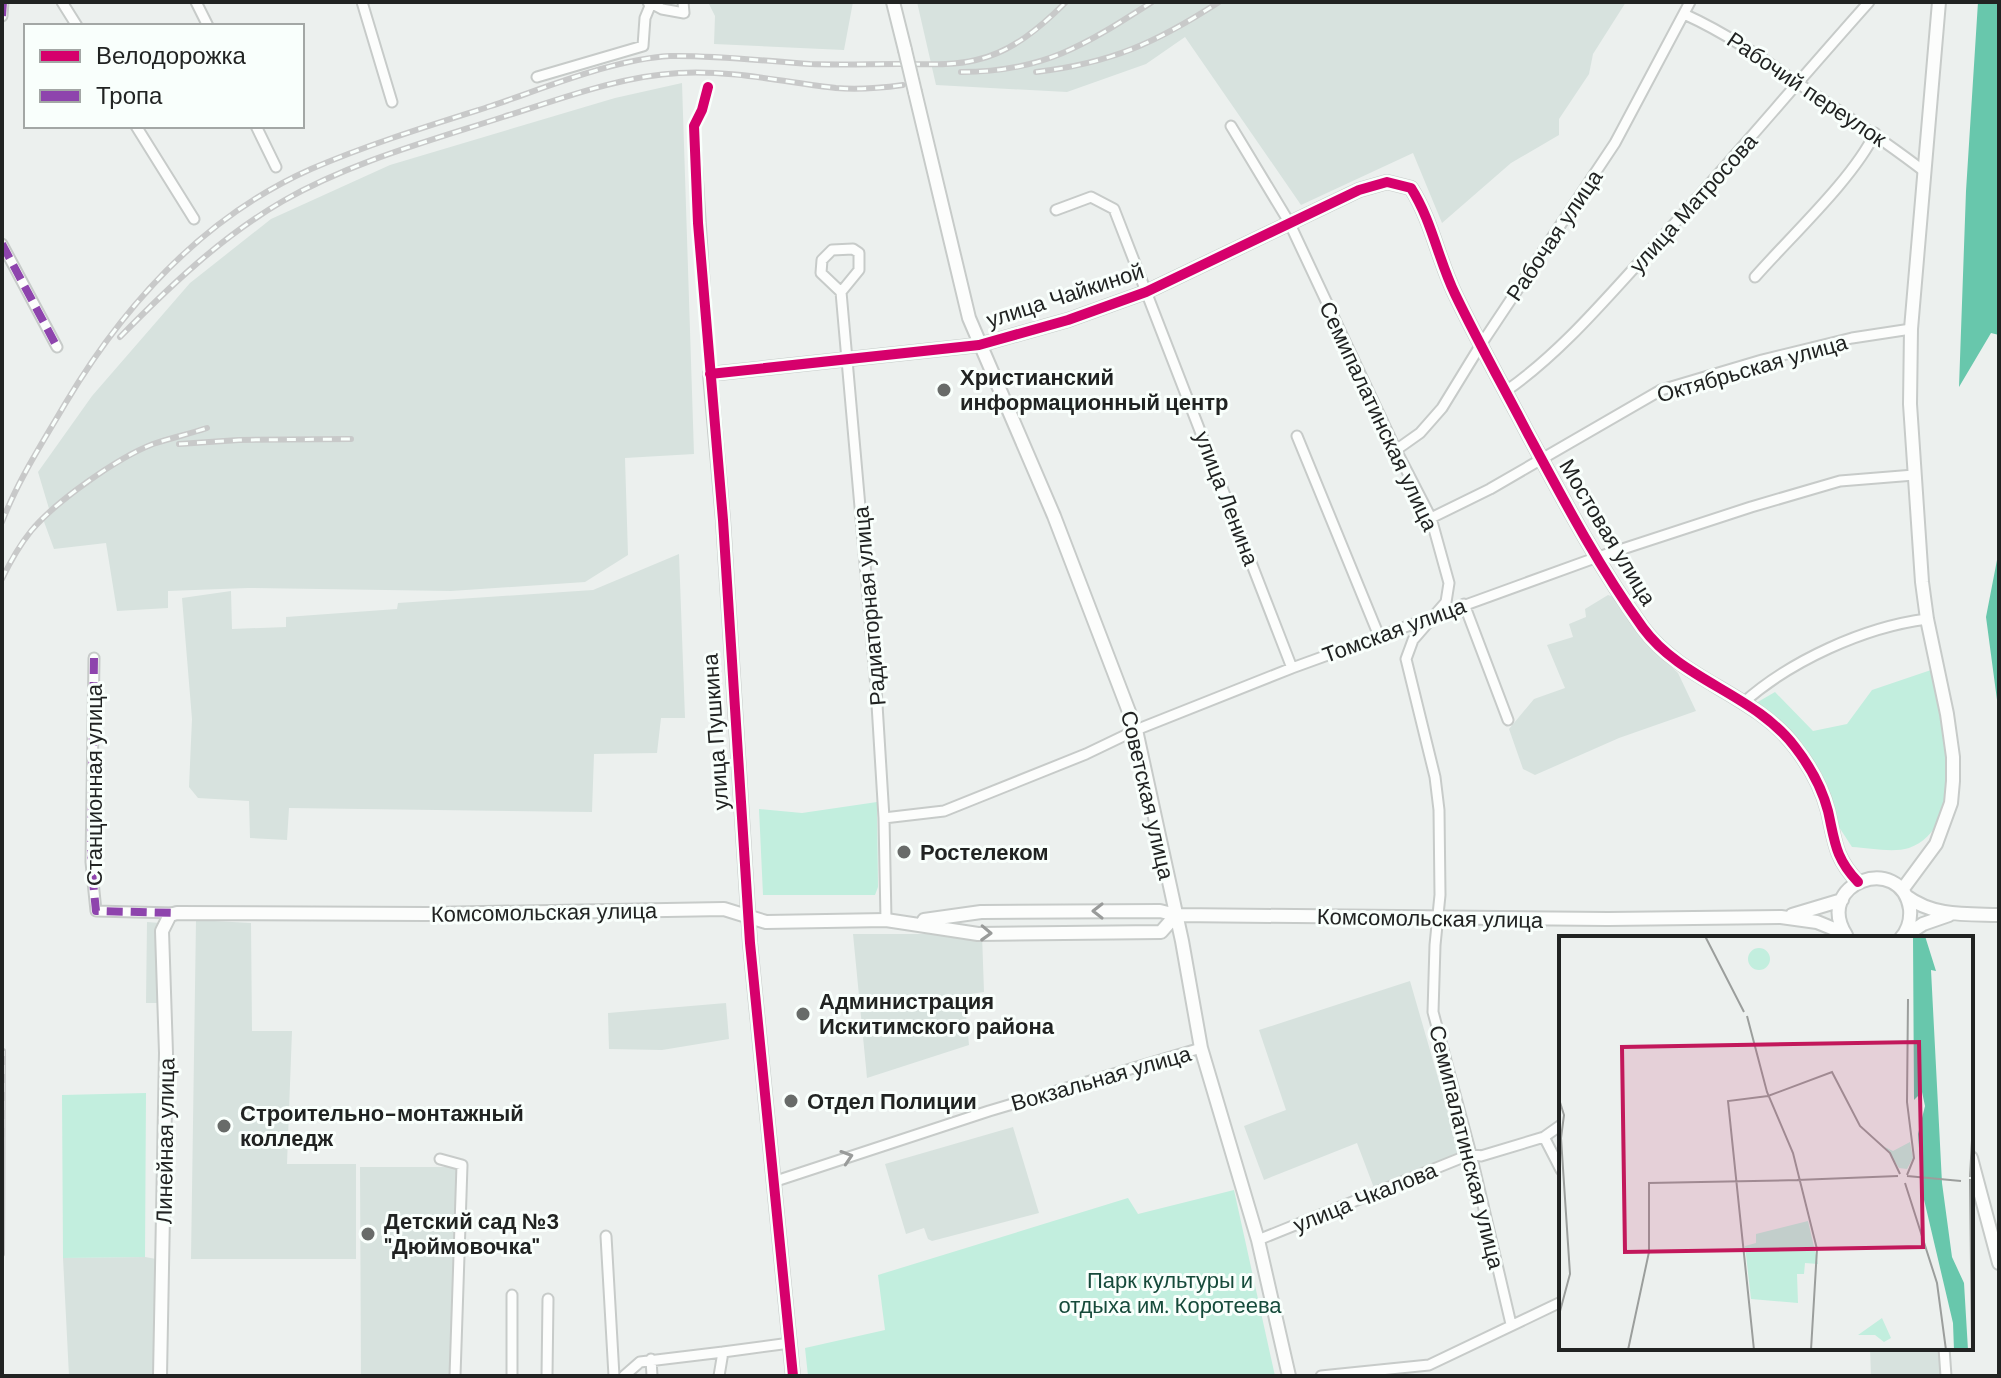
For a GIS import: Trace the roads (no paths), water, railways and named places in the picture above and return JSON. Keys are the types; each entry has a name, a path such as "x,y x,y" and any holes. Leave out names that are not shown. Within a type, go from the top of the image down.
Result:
{"main road":[{"name":"Советская улица","path":"893,2 969,318 1054,516 1136,730 1201,1048 1258,1240 1289,1376"},
{"path":"1904,893 1936,844 1951,803 1953,781 1947,714 1927,619 1910,404 1911,329 1939,2"},
{"name":"улица Чайкиной","path":"710,374 979,345 1068,320 1146,292 1359,190 1387,182 1411,188"},
{"name":"Мостовая улица","path":"1411,188 1424,209 1452,287 1480,346 1595,558 1667,656 1776,726 1808,764 1828,810 1835,849 1846,869 1858,882"},
{"name":"улица Пушкина","path":"710,374 723,520 748,917 793,1376"},
{"path":"1847,936 1839,917 1842,900 1849,889 1868,878 1883,879 1929,909 1950,914 1999,915"},
{"path":"1903,936 1911,914 1904,893"},
{"name":"Комсомольская улица","path":"1781,917 1842,900"},
{"name":"Комсомольская улица","path":"177,913 428,914 724,909 766,922 886,920 978,934 1161,932 1176,915"},
{"name":"Комсомольская улица","path":"909,922 981,912 1160,911 1176,915 1437,918 1781,917 1817,922 1845,936"},
{"name":"Линейная улица","path":"160,1376 166,1053 162,931 170,915 177,913"},
{"path":"1905,936 1923,924 1950,914"},
{"path":"1973,1166 1999,1263"}],"street":[{"path":"2,16 3,2"},
{"path":"62,2 76,24"},
{"path":"196,2 207,24"},
{"path":"362,2 392,102"},
{"path":"537,77 643,46 649,2 684,13 683,2"},
{"name":"Рабочая улица","path":"1396,450 1420,433 1442,408 1615,143 1690,2"},
{"name":"улица Матросова","path":"1506,391 1533,372 1602,303 1767,122 1797,83 1869,2"},
{"name":"Рабочий переулок","path":"1684,14 1716,28 1875,133 1925,172"},
{"name":"улица Пушкина","path":"708,87 694,126 710,374"},
{"name":"Семипалатинская улица","path":"1231,126 1289,222 1431,518 1449,583 1446,602 1413,640 1406,659 1437,788 1440,837 1433,1012 1471,1154 1511,1324"},
{"path":"137,128 194,219"},
{"path":"257,128 276,167"},
{"path":"1755,277 1834,189 1869,146 1875,133"},
{"name":"улица Ленина","path":"1056,210 1091,197 1114,209 1292,668"},
{"path":"2,244 57,347"},
{"name":"Радиаторная улица","path":"841,292 859,270 859,253 853,249 832,250 822,260 821,273 841,292 848,359 875,672 884,818 886,920"},
{"name":"Октябрьская улица","path":"1431,518 1490,489 1661,390 1762,360 1852,338 1911,329"},
{"path":"1297,436 1379,636"},
{"name":"Томская улица","path":"884,818 944,811 1292,668 1595,558 1840,481 1914,475"},
{"path":"1464,604 1508,720"},
{"path":"1743,703 1756,691 1831,646 1909,621 1927,619"},
{"name":"Станционная улица","path":"94,658 91,862 96,911 177,913"},
{"name":"Вокзальная улица","path":"773,1182 989,1111 1201,1048"},
{"name":"улица Чкалова","path":"1258,1240 1471,1154 1481,1156 1544,1137 1559,1126"},
{"path":"1544,1137 1559,1166"},
{"path":"440,1159 462,1165 455,1376"},
{"path":"606,1236 614,1376"},
{"path":"512,1295 512,1376"},
{"path":"547,1376 548,1299"},
{"path":"1321,1376 1429,1365 1559,1303"},
{"path":"624,1376 640,1362 651,1359 790,1343"},
{"path":"1944,1350 1946,1376"},
{"path":"719,1376 723,1352"},
{"path":"651,1359 652,1376"}],"railway":[{"path":"2,522 23,476 65,404 88,367 140,299 201,238 235,212 311,169 378,143 580,75 648,58 705,56 810,64 938,64 976,60 1002,51 1025,37 1066,2"},
{"path":"961,72 1016,67 1062,53 1152,2"},
{"path":"1036,72 1087,63 1132,49 1219,2"},
{"path":"120,337 197,263 260,215 309,187 391,153 590,89 657,75 719,73 844,89 903,85"},
{"path":"2,579 31,531 88,482 122,459 153,444 207,428"},
{"path":"179,444 351,439"},
{"path":"2,1254 3,1051"}],"place":[{"name":"Христианский информационный центр","path":"944,390"},
{"name":"Ростелеком","path":"904,852"},
{"name":"Администрация Искитимского района","path":"803,1014"},
{"name":"Отдел Полиции","path":"791,1101"},
{"name":"Строительно-монтажный колледж","path":"224,1126"},
{"name":"Детский сад №3 \"Дюймовочка\"","path":"368,1234"}],"park label":[{"name":"Парк культуры и отдыха им. Коротеева","path":"1170,1292"}]}
